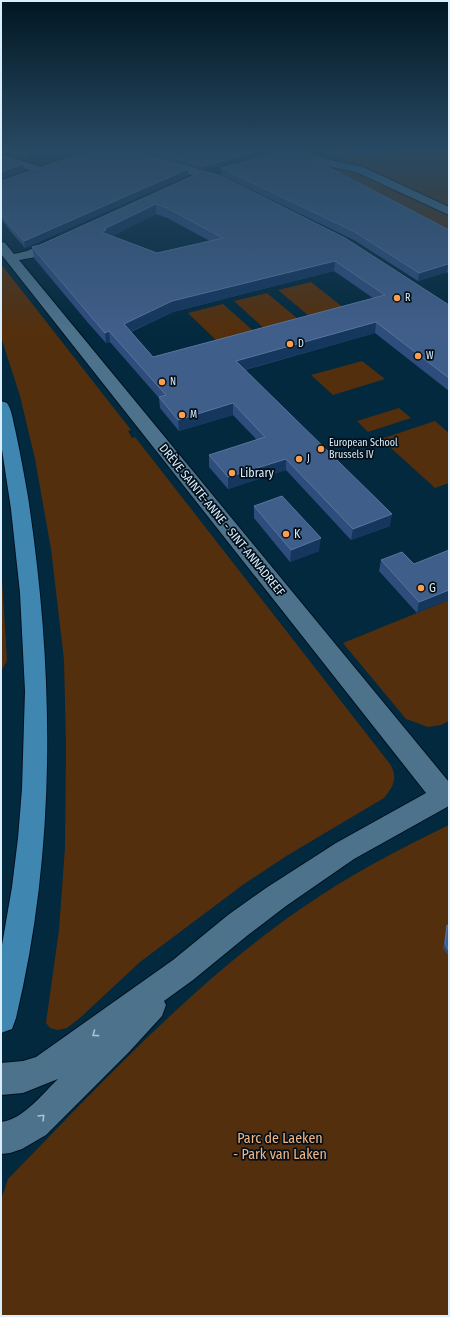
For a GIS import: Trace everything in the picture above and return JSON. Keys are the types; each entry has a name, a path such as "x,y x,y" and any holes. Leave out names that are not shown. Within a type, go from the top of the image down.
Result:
{"main road":[{"path":"1,406 19,497 28,566 35,656 37,714 36,776 31,844 22,911 7,996 1,1018"}],"street":[{"path":"6,252 31,254 71,235"},
{"name":"DRÈVE SAINTE-ANNE - SINT-ANNADREEF","path":"6,252 447,790"},
{"path":"1,1079 23,1077 45,1069 183,970 238,925 314,872 447,790"},
{"path":"1,1138 10,1137 35,1124 118,1040 183,970"}],"green space":[{"path":"393,209 449,209 449,239"},
{"path":"1,264 131,430 128,431 132,438 135,437 390,764 394,773 394,781 384,798 288,855 244,884 140,962 81,1017 67,1028 58,1030 50,1028 46,1023 59,930 65,847 66,746 64,660 51,549 35,459 20,396 1,337"},
{"path":"311,282 349,312 315,321 278,290"},
{"path":"267,293 304,324 269,333 234,301"},
{"path":"223,304 259,336 222,346 188,313"},
{"path":"362,361 385,379 333,395 311,375"},
{"path":"399,408 411,418 368,432 357,421"},
{"path":"435,421 449,433 449,483 435,488 381,439"},
{"path":"1,562 7,661 1,671"},
{"path":"449,600 449,721 441,725 428,727 406,719 343,643"},
{"name":"Parc de Laeken - Park van Laken","path":"449,825 449,1316 1,1316 1,1200 8,1179 147,1038 220,971 299,910 335,886 391,854"}],"building":[{"path":"1,209 96,209 24,241 1,214"},
{"path":"119,209 145,209 104,229 106,230 101,232 157,253 223,238 170,209 288,209 345,238 449,305 449,378 376,322 236,361 392,514 353,529 286,459 228,477 209,455 265,437 233,403 178,420 159,397 166,395 109,331 105,333 32,247 40,245","holes":["335,261 385,295 153,357 124,324 172,301"]},
{"path":"308,209 410,209 449,230 449,265 448,264 419,273 355,232"},
{"path":"282,496 321,538 291,550 254,506"},
{"name":"G","path":"449,550 449,590 419,602 381,560 402,552 414,564"},
{"path":"447,925 449,926 449,951 445,944"}],"place":[{"name":"R","path":"397,298"},
{"name":"D","path":"290,344"},
{"name":"W","path":"418,356"},
{"name":"N","path":"162,382"},
{"name":"M","path":"182,415"},
{"name":"European School Brussels IV","path":"321,449"},
{"name":"J","path":"299,459"},
{"name":"Library","path":"232,473"},
{"name":"K","path":"286,534"},
{"name":"G","path":"421,588"}]}
